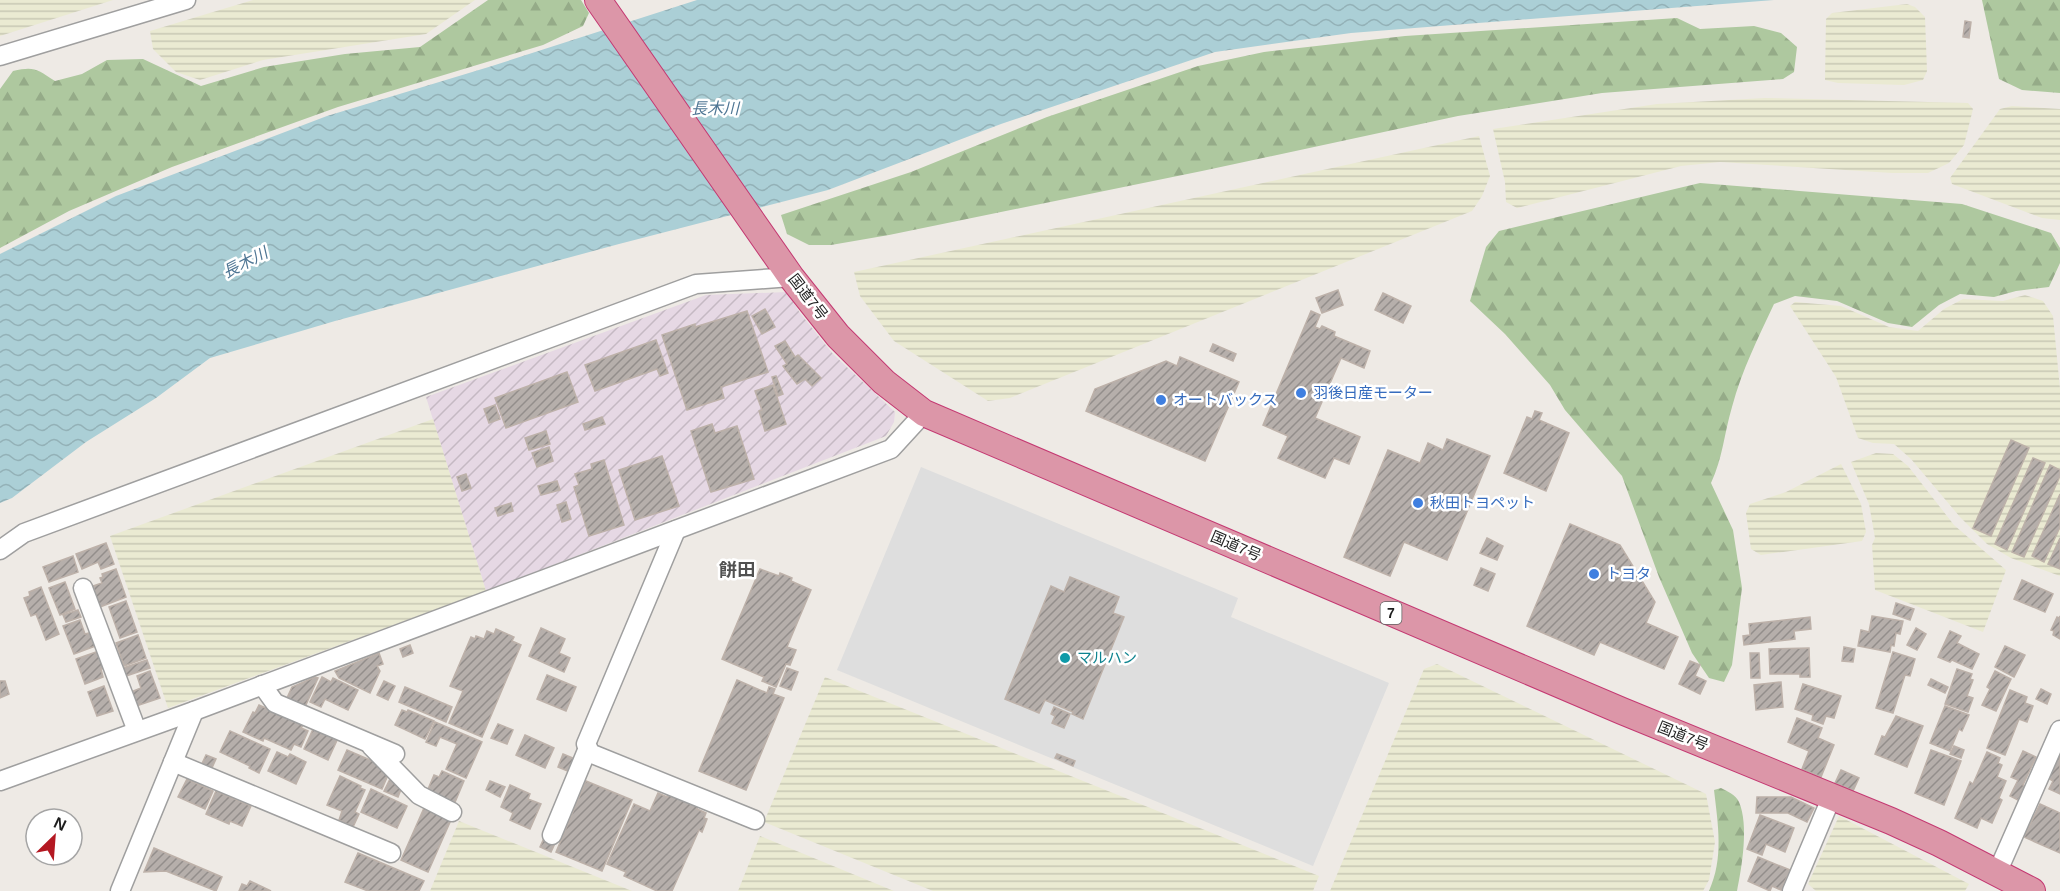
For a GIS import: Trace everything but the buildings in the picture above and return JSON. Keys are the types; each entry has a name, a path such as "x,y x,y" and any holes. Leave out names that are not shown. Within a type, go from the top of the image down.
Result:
{"highway":[{"name":"国道7号","path":"598,0 785,268 838,336 884,382 924,413 1622,711 1832,796 1939,843 2032,891"}],"street":[{"path":"0,56 186,0"},
{"path":"0,550 24,533 696,284 785,268"},
{"path":"0,781 194,711 891,449 924,413"},
{"path":"676,530 586,744 590,753 755,820"},
{"path":"83,588 137,731"},
{"path":"262,685 275,703 395,754"},
{"path":"120,891 194,711"},
{"path":"1998,873 2060,730"},
{"path":"368,743 419,795 452,812"},
{"path":"552,835 588,748"},
{"path":"173,762 391,853"},
{"path":"1792,891 1832,796"}],"shaded area":[{"path":"787,292 800,313 833,354 895,412 894,422 886,436 486,591 426,397 706,295"},
{"path":"921,467 1238,598 1231,617 1389,683 1313,866 837,670"}],"green space":[{"path":"0,0 113,0 0,36"},
{"path":"253,0 475,0 426,34 263,60 200,80 176,72 153,49 150,31"},
{"path":"488,0 581,0 589,13 583,26 543,45 338,107 172,167 69,211 0,248 0,89 13,71 35,70 55,81 82,74 107,60 143,59 201,86 264,67 345,54 420,47"},
{"path":"1982,0 2060,0 2060,93 2022,90 1999,79"},
{"path":"1907,4 1915,7 1925,17 1927,71 1923,80 1904,85 1838,83 1825,80 1826,19 1832,13"},
{"path":"1677,18 1700,29 1754,26 1781,33 1797,47 1794,72 1783,79 1602,93 1458,116 1202,171 831,245 809,245 787,234 781,215 911,172 1047,117 1198,66 1264,52 1405,36"},
{"path":"1765,98 1968,103 1973,109 1964,145 1949,163 1928,173 1892,173 1720,162 1681,166 1517,208 1506,202 1505,182 1493,129 1657,104"},
{"path":"2012,106 2060,109 2060,220 2042,218 1952,184 1950,178 2000,109"},
{"path":"1479,136 1490,176 1482,196 1472,211 1010,398 988,401 894,341 860,296 854,272"},
{"path":"1700,183 1962,204 2051,233 2060,248 2060,263 2049,287 2016,291 1994,297 1960,294 1939,305 1912,327 1888,323 1837,301 1795,296 1774,304 1741,380 1711,483 1733,530 1742,588 1732,665 1724,682 1709,678 1692,653 1659,577 1622,476 1565,410 1550,385 1505,334 1470,301 1486,247 1499,231"},
{"path":"2025,295 2043,301 2053,316 2060,389 2060,576 2011,558 1987,544 1960,517 1911,459 1894,444 1873,443 1858,438 1836,377 1790,306 1795,302 1841,306 1889,327 1918,331 1944,309 1963,299 2003,301"},
{"path":"433,419 486,591 168,708 110,536"},
{"path":"1876,453 1893,454 1908,466 1954,525 2006,570 1983,632 1875,590 1872,545 1875,538 1869,504 1851,462"},
{"path":"1841,464 1861,504 1866,532 1862,541 1761,555 1751,549 1746,513 1750,504 1786,492"},
{"path":"1437,664 1706,794 1715,842 1709,880 1703,891 1330,891 1424,669"},
{"path":"825,677 1319,876 1313,891 933,891 764,822"},
{"path":"1721,788 1736,797 1744,822 1744,846 1737,891 1709,891 1714,879 1718,854 1714,790"},
{"path":"1839,816 1969,884 1965,891 1816,891 1808,884"},
{"path":"459,821 632,891 430,891"},
{"path":"760,836 894,891 738,891"}],"water":[{"name":"長木川","path":"697,0 1774,0 1351,33 1215,52 1001,124 828,190 335,321 210,358 156,398 86,442 12,498 0,503 0,254 116,196 327,116"}],"place":[{"name":"羽後日産モーター","path":"1301,393"},
{"name":"オートバックス","path":"1161,400"},
{"name":"秋田トヨペット","path":"1418,503"},
{"name":"トヨタ","path":"1594,574"},
{"name":"マルハン","path":"1065,658"}],"district":[{"name":"餅田","path":"737,570"}]}
